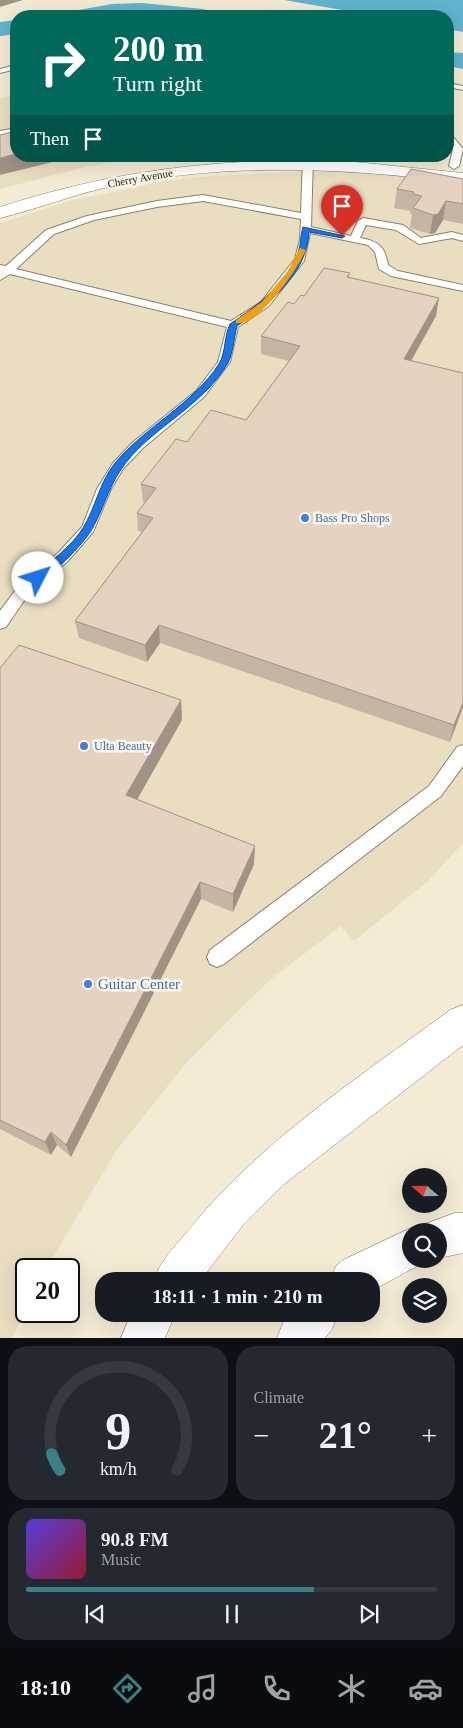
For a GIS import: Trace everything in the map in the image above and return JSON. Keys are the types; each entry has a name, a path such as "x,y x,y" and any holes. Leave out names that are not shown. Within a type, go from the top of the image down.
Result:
{"main road":[{"name":"Cherry Avenue","path":"0,198 80,176 160,162"},
{"name":"Cherry Avenue","path":"0,213 61,194 158,174 209,167 280,162"},
{"name":"Cherry Avenue","path":"328,162 378,167 460,170"},
{"path":"394,162 460,170"},
{"path":"181,1272 229,1211 269,1171 375,1088 463,1023"},
{"path":"447,1235 455,1232 463,1233"},
{"path":"364,1272 402,1253"},
{"path":"142,1338 150,1322"},
{"path":"298,1338 311,1322"}],"lane":[{"path":"454,144 458,149 460,170"},
{"path":"0,623 7,603 63,557 88,529 104,489 118,466 138,445 200,394 224,362 233,325 265,304 291,272 302,251 306,223 308,162"},
{"path":"2,272 50,232 91,218 157,204 203,198 306,223 371,242 380,251 383,267 395,274 463,288"},
{"path":"355,238 362,222 399,227 419,241 452,235 463,238"},
{"path":"2,272 233,325"},
{"path":"217,956 435,791 463,752"}],"shaded area":[{"path":"10,96 10,162 112,162 85,167 0,189 0,99"},
{"path":"329,169 377,172 463,183 463,843 428,881 354,941 341,926 272,978 186,1063 116,1151 53,1258 15,1258 15,1323 20,1323 12,1338 0,1338 0,223 70,201 164,181 211,176 321,171"}],"water":[{"path":"284,0 463,0 463,32 454,30 454,10 342,10"}],"building":[{"path":"10,132 10,156 0,158 0,135"},
{"path":"411,169 463,179 463,204 446,201 438,214 433,215 413,208 422,196 413,194 414,192 397,189"},
{"name":"Bass Pro Shops","path":"324,268 350,273 347,277 439,298 404,359 463,373 463,703 454,725 159,625 145,645 75,621 153,518 137,513 156,488 141,484 176,439 187,442 211,410 246,420 300,346 261,336 288,302 294,304 301,295 304,296"},
{"path":"19,645 181,700 126,795 255,846 233,894 200,882 66,1145 51,1132 45,1142 0,1120 0,668"}],"waterway":[{"path":"127,10 142,10"},
{"path":"142,10 157,10"},
{"path":"0,29 10,28"},
{"path":"454,60 463,61"}],"slow traffic":[{"path":"238,322 265,304 291,272 300,258 302,250"}],"place":[{"name":"Bass Pro Shops","path":"305,518"},
{"name":"Ulta Beauty","path":"84,746"},
{"name":"Guitar Center","path":"88,984"}],"route":[{"path":"38,578 63,557 88,529 104,489 118,466 138,445 200,394 224,362 233,325 265,304 300,258 305,243 306,229 342,236"}]}
